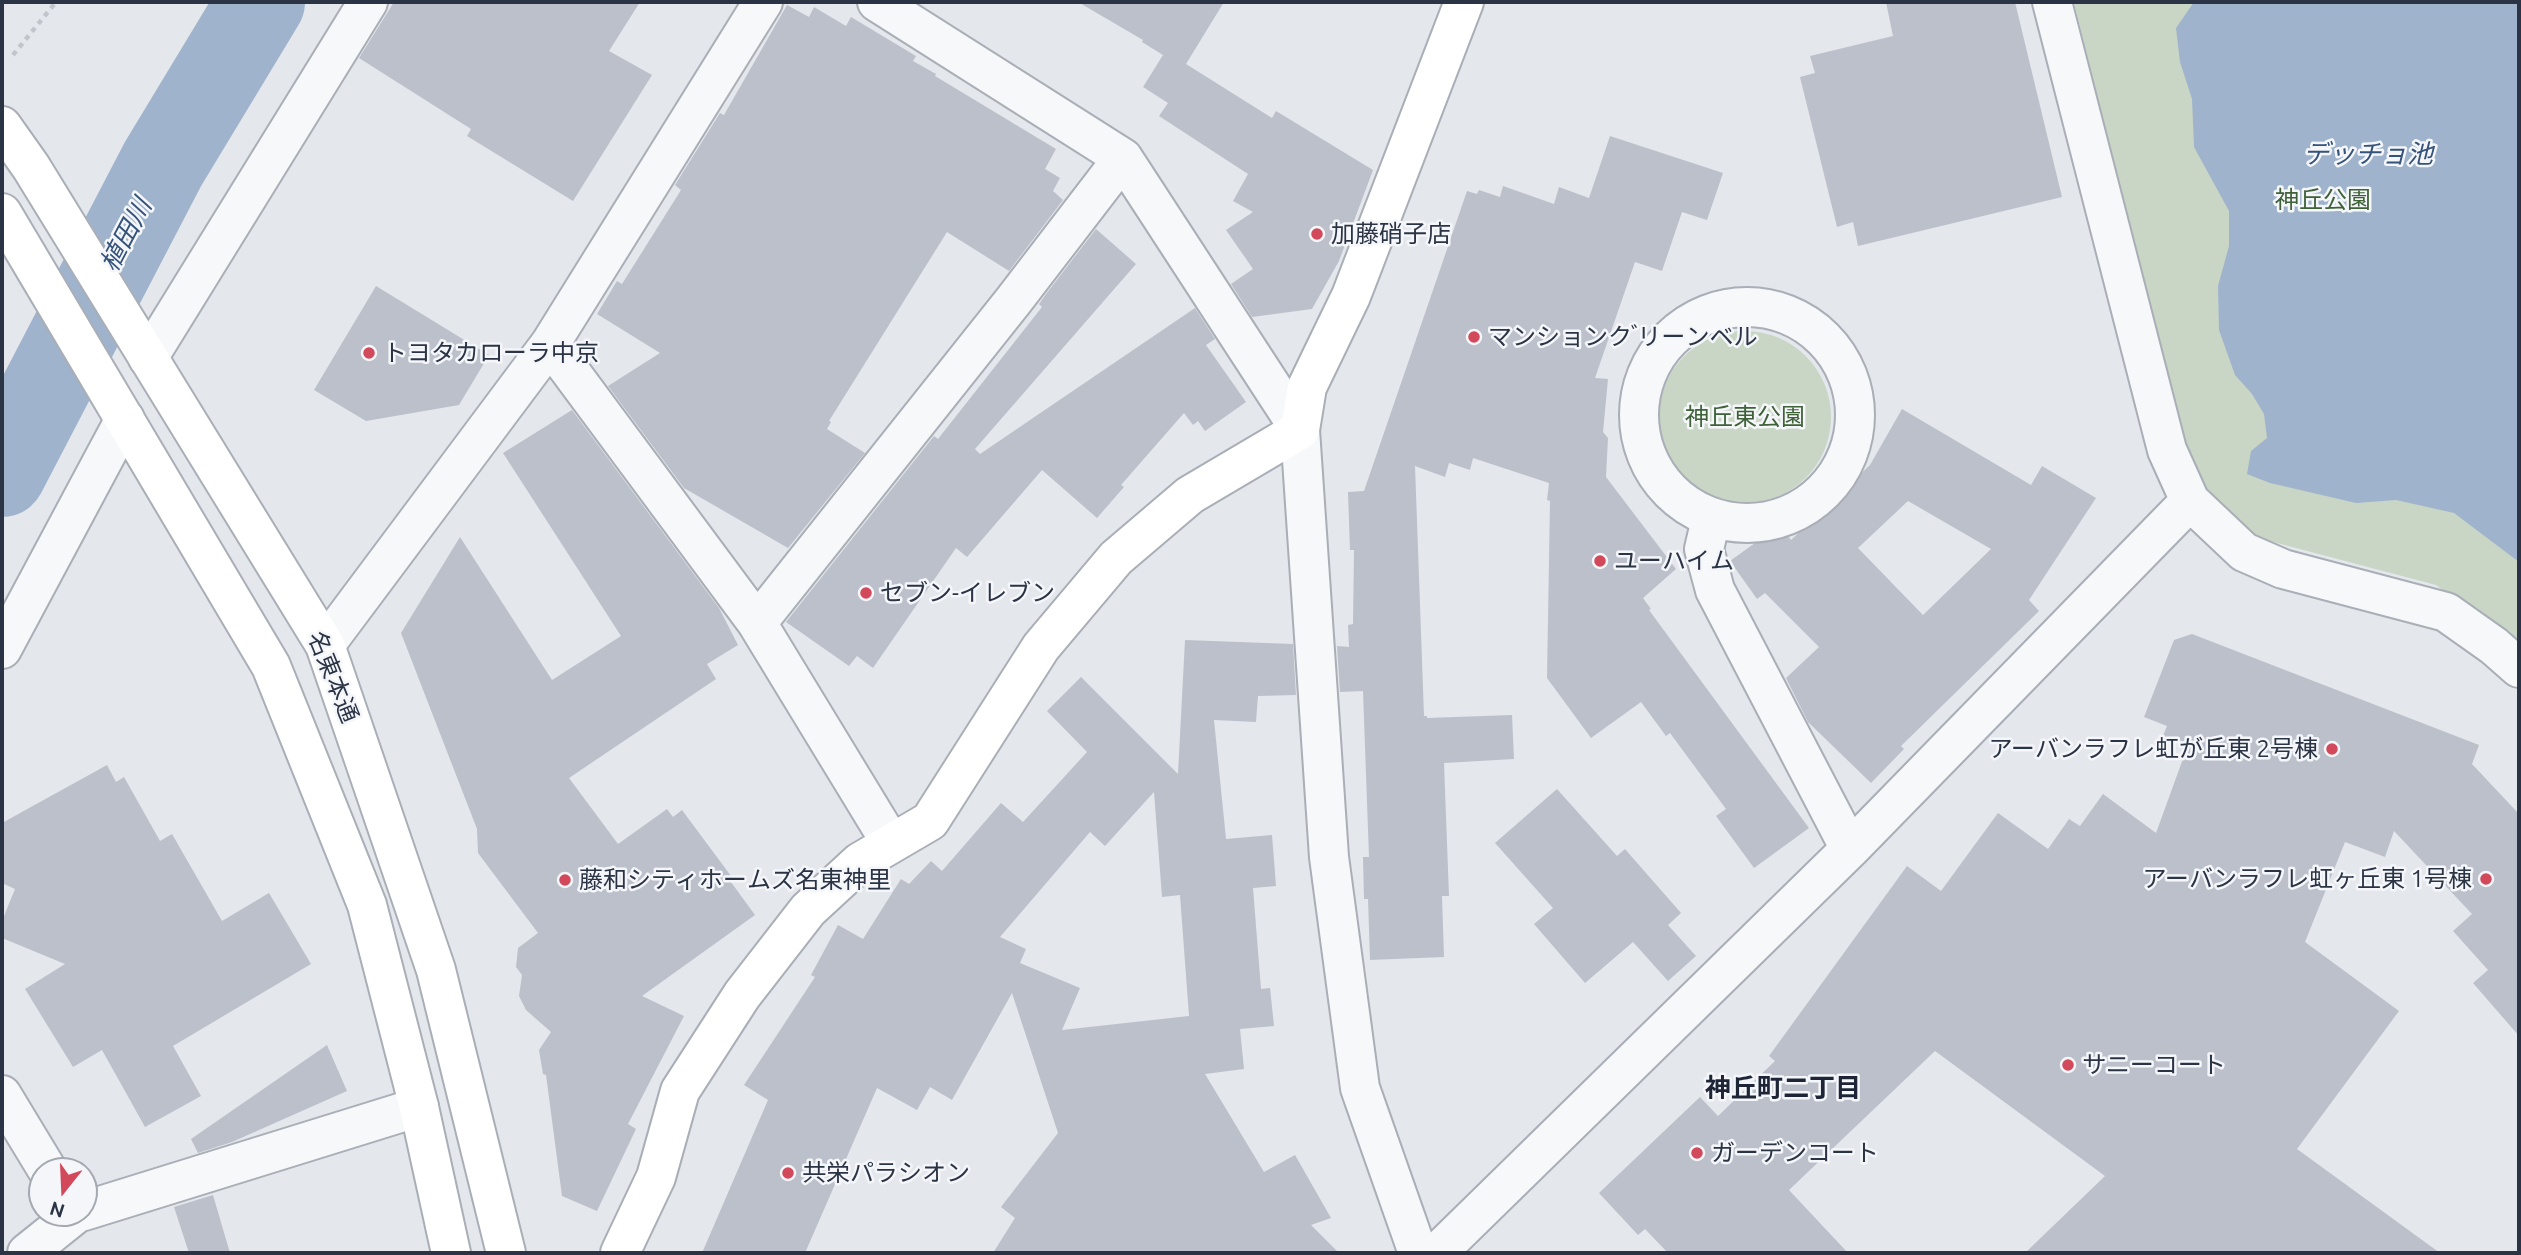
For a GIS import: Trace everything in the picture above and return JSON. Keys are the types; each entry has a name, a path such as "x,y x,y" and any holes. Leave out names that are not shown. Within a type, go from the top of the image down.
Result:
{"main road":[{"path":"620,1253 656,1177 680,1091 742,995 808,910 860,862 930,821 1041,647 1116,558 1190,495 1300,430 1307,387 1351,296 1464,2"},
{"name":"名東本通","path":"2,126 31,167 325,645 436,970 506,1253"},
{"path":"4,224 125,419 271,666 367,905 419,1107 451,1253"}],"street":[{"path":"148,358 368,2"},
{"path":"325,645 550,344 763,2"},
{"path":"877,2 1123,158 1300,430 1329,857 1360,1088 1418,1253"},
{"path":"2052,2 2167,450 2190,501 2244,552 2283,569 2446,612 2519,667"},
{"path":"757,623 1014,300 1123,158"},
{"path":"1777,308 1836,349 1855,389 1853,449 1816,502 1769,523 1711,519 1673,497 1640,445 1639,389 1660,346 1714,309 1777,308"},
{"path":"550,344 757,623 891,843"},
{"path":"2,649 125,419"},
{"path":"1437,1253 1850,849 2190,501"},
{"path":"1711,519 1704,549 1716,590 1850,849"},
{"path":"2,1095 40,1157"},
{"path":"98,1206 419,1107"},
{"path":"27,1253 60,1227"}],"path":[{"path":"13,55 56,2"}],"green space":[{"name":"デッチョ池","path":"2074,2 2519,2 2519,647 2436,585 2243,534 2188,472"},
{"name":"神丘東公園","path":"1745,331 1778,338 1806,356 1824,384 1831,417 1824,450 1806,478 1778,496 1745,503 1712,496 1684,478 1666,450 1659,417 1666,384 1684,356 1712,338"}],"water":[{"name":"デッチョ池","path":"2194,2 2519,2 2519,562 2454,513 2396,500 2356,503 2270,483 2247,474 2251,451 2267,438 2264,414 2252,394 2235,375 2219,330 2218,286 2229,246 2229,211 2194,147 2192,99 2180,62 2176,28"}],"building":[{"path":"394,2 640,2 609,51 652,75 573,201 467,136 471,129 359,58"},
{"path":"1078,2 1224,2 1186,64 1272,118 1276,111 1373,170 1339,261 1312,309 1252,317 1231,284 1253,269 1226,230 1253,212 1233,201 1248,174 1159,116 1168,103 1143,87 1163,55 1142,42 1143,40"},
{"path":"1886,2 2015,2 2062,197 1858,246 1853,222 1837,227 1800,77 1815,73 1810,56 1893,36"},
{"path":"787,5 809,17 814,7 846,26 851,17 916,56 913,61 936,74 935,76 1056,149 1045,169 1060,178 1053,191 1063,200 1009,271 947,232 829,421 831,422 827,429 865,453 788,548 684,488 608,386 660,353 597,314 617,281 622,284 681,190 675,185 720,113 724,115"},
{"path":"1610,136 1723,173 1707,220 1682,212 1662,271 1635,262 1595,378 1608,379 1603,432 1608,438 1606,477 1676,569 1643,598 1651,609 1649,610 1809,828 1754,868 1716,816 1726,809 1670,733 1666,736 1641,702 1591,738 1547,678 1549,483 1473,458 1470,470 1449,463 1445,477 1415,466 1424,716 1512,715 1514,759 1444,763 1449,896 1442,896 1444,957 1370,960 1368,899 1364,899 1363,857 1369,857 1363,691 1340,692 1337,646 1349,647 1348,625 1353,624 1354,550 1350,550 1348,492 1364,491 1467,191 1477,194 1479,190 1500,197 1503,186 1554,204 1559,187 1589,198"},
{"path":"1096,229 1136,264 975,449 980,454 1195,308 1215,339 1206,345 1246,402 1205,431 1198,421 1193,425 1184,413 1121,485 1124,487 1097,518 1042,470 967,557 956,548 873,668 857,656 849,666 786,622 934,436 938,439 1042,307 1039,304"},
{"path":"376,286 489,355 459,405 366,421 314,390"},
{"path":"1902,409 2031,485 2042,466 2096,498 2029,600 2039,611 1901,746 1904,749 1871,783 1808,722 1786,678 1819,647 1765,593 1757,599 1730,561 1780,525 1791,540 1870,465","holes":["1908,501 1991,549 1923,615 1858,548"]},
{"path":"572,410 719,608 738,645 707,664 716,679 569,778 618,844 667,809 673,817 682,810 731,876 728,878 755,915 642,996 684,1016 628,1124 636,1129 597,1211 562,1196 546,1075 543,1074 539,1050 551,1032 526,1010 519,996 522,975 516,967 518,948 538,933 478,853 477,829 401,633 460,537 552,680 621,636 503,453"},
{"path":"2192,634 2479,745 2472,764 2519,814 2519,1036 2473,983 2488,970 2453,931 2472,914 2394,831 2385,857 2345,842 2305,942 2399,1011 2297,1149 2440,1253 2025,1253 2105,1176 1935,1051 1789,1190 1848,1253 1668,1253 1645,1229 1638,1235 1599,1193 1700,1097 1718,1116 1775,1061 1769,1056 1907,866 1941,891 1998,813 2048,849 2069,819 2080,826 2103,794 2156,833 2188,745 2163,736 2167,726 2144,717 2174,640"},
{"path":"1185,640 1293,644 1296,695 1258,696 1256,722 1214,720 1226,839 1272,835 1276,886 1253,888 1261,989 1270,988 1274,1026 1240,1029 1244,1069 1205,1074 1264,1172 1295,1155 1331,1218 1311,1225 1339,1253 993,1253 1015,1218 1001,1207 1058,1133 1012,993 952,1100 930,1087 917,1110 877,1088 805,1253 702,1253 768,1100 744,1085 815,977 811,975 838,925 863,939 901,879 909,884 931,861 942,871 1001,803 1023,822 1087,752 1047,711 1081,677 1178,774","holes":["1154,792 1162,897 1180,895 1189,1016 1062,1030 1080,988 1020,963 1026,949 1000,937 1090,832 1105,846"]},
{"path":"107,765 116,782 124,777 160,841 172,834 222,921 269,893 311,964 173,1046 201,1096 145,1127 102,1050 73,1067 25,989 65,964 2,938 2,921 15,889 2,883 2,823"},
{"path":"1557,789 1617,856 1625,849 1681,913 1668,925 1696,956 1668,981 1633,942 1585,983 1534,924 1553,908 1495,843"},
{"path":"327,1045 347,1091 232,1142 198,1153 191,1139"},
{"path":"213,1195 230,1253 189,1253 174,1207"}],"waterway":[{"name":"植田川","path":"2,473 163,164 261,2"}],"place":[{"name":"加藤硝子店","path":"1317,234"},
{"name":"マンションク ゙リーンベル","path":"1474,337"},
{"name":"トヨタカローラ中京","path":"369,353"},
{"name":"ユーハイム","path":"1600,561"},
{"name":"セブン-イレブン","path":"866,593"},
{"name":"アーバンラフレ虹が丘東 2号棟","path":"2332,749"},
{"name":"アーバンラフレ虹ヶ丘東 1号棟","path":"2486,879"},
{"name":"藤和シティホームズ名東神里","path":"565,880"},
{"name":"サニーコート","path":"2068,1065"},
{"name":"ガーデンコート","path":"1697,1153"},
{"name":"共栄パラシオン","path":"788,1173"}],"district":[{"name":"神丘町二丁目","path":"1783,1088"}],"park label":[{"name":"神丘公園","path":"2323,200"}]}
